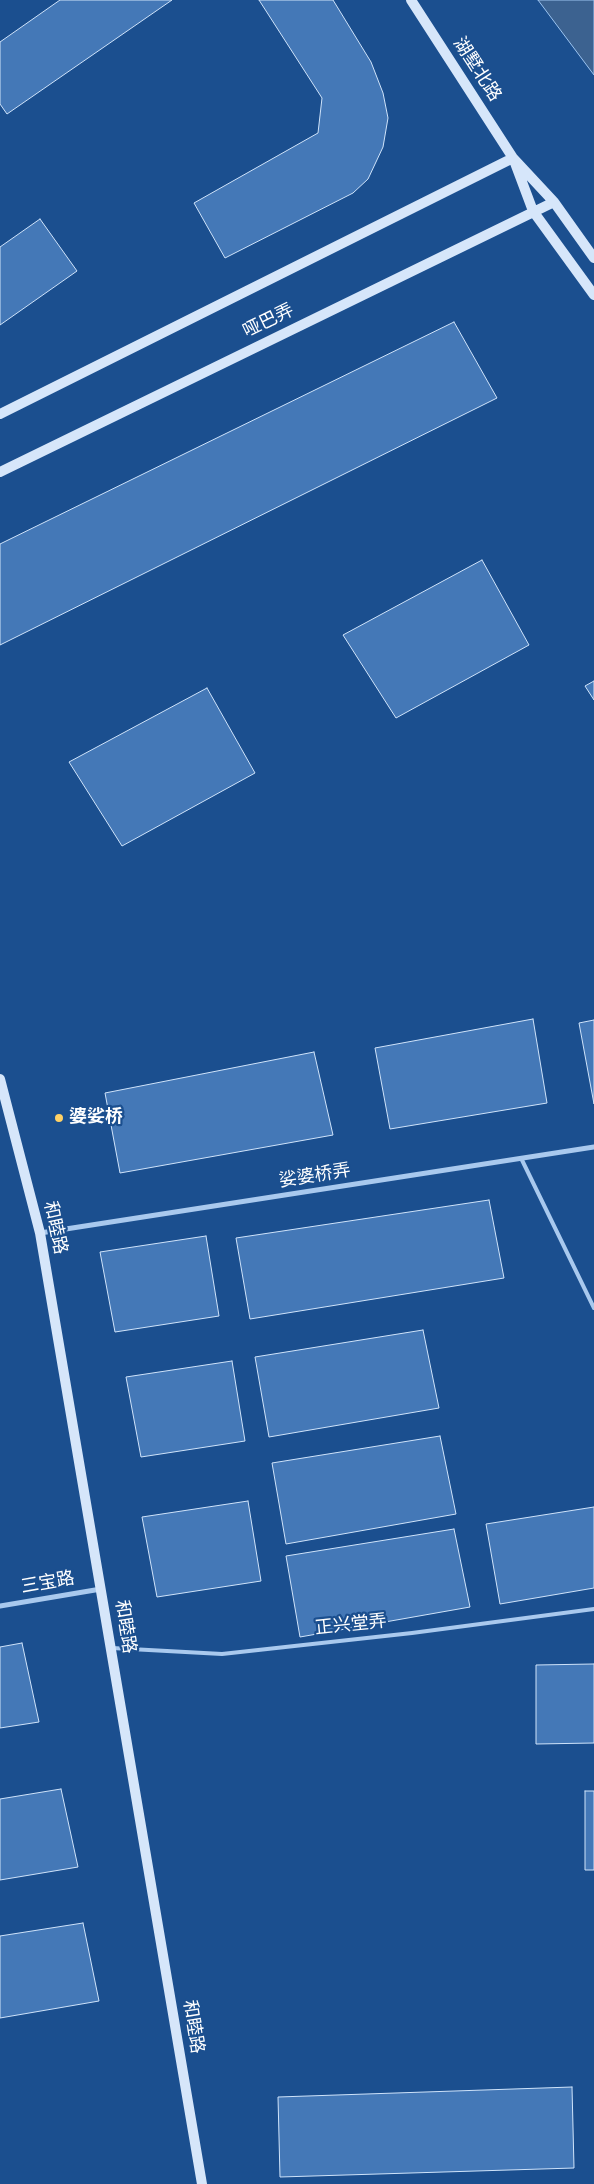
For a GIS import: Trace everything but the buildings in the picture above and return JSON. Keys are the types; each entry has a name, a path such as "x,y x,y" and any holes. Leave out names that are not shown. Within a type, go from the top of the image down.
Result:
{"main road":[{"name":"湖墅北路","path":"411,0 513,158 554,202 594,258"},
{"name":"湖墅北路","path":"513,158 533,211 594,295"},
{"path":"0,414 513,158"},
{"name":"哑巴弄","path":"0,472 554,202"},
{"name":"和睦路","path":"0,1079 40,1233 202,2184"}],"street":[{"name":"娑婆桥弄","path":"40,1233 594,1147"},
{"name":"三宝路","path":"0,1606 101,1588"}],"lane":[{"path":"521,1158 594,1308"},
{"name":"正兴堂弄","path":"110,1647 222,1654 412,1633 594,1609"}],"water":[{"path":"538,0 594,0 594,75"}],"place":[{"name":"婆娑桥","path":"59,1118"}]}
